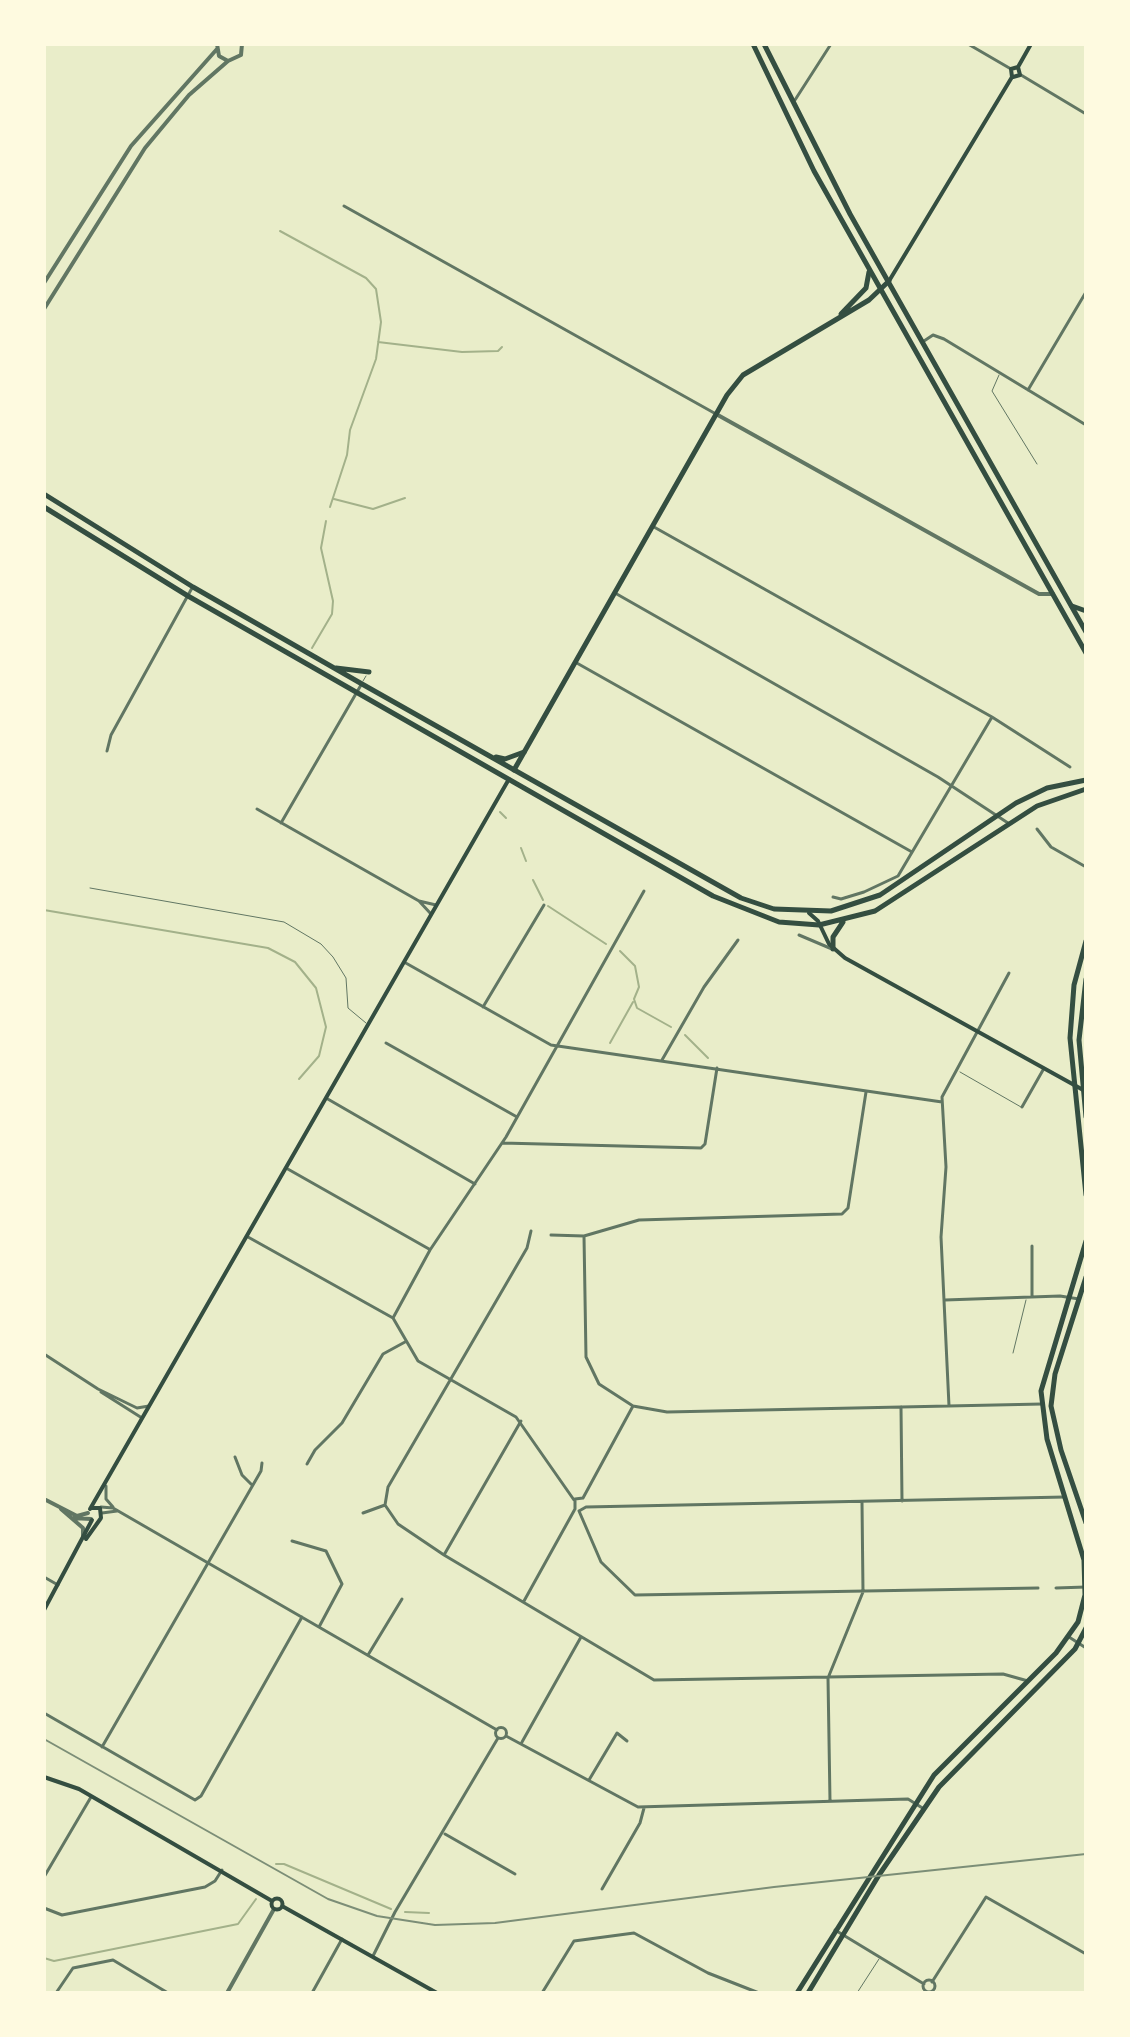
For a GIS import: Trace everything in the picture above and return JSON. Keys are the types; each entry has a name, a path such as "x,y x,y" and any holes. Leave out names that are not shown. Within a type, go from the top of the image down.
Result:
{"main road":[{"path":"753,44 800,145 1086,653"},
{"path":"764,44 792,102 923,343 1086,630 1076,635"},
{"path":"1012,77 1020,75 1018,67 1031,44"},
{"path":"79,1549 90,1515 104,1488 716,414 743,375 831,323 881,290 889,281 1012,77 1011,69 1018,67"},
{"path":"831,323 866,288 870,275 868,268"},
{"path":"44,494 193,587 514,770 741,898 782,911 831,911 880,895 996,816 1038,792 1086,780"},
{"path":"44,507 188,596 735,907 779,922 819,925 844,921 892,903 1046,801 1086,789"},
{"path":"1071,606 1086,611"},
{"path":"335,668 368,674"},
{"path":"491,757 505,759 524,752"},
{"path":"809,913 833,949 976,1033 1084,1091"},
{"path":"833,949 833,937 844,921"},
{"path":"1086,941 1073,996 1073,1086 1086,1195"},
{"path":"1086,979 1079,1040 1086,1117"},
{"path":"797,1993 868,1875 948,1758 1069,1637 1083,1607 1086,1587 1080,1541 1047,1439 1042,1404 1043,1379 1086,1241"},
{"path":"1086,1277 1055,1374 1051,1406 1086,1523"},
{"path":"44,1610 101,1512 104,1488"},
{"path":"90,1515 101,1512"},
{"path":"90,1515 101,1512"},
{"path":"808,1993 879,1875 959,1763 1078,1643 1086,1628"},
{"path":"44,1777 66,1783 91,1796 222,1870 272,1901 274,1909 282,1906 437,1993"},
{"path":"272,1901 281,1899 282,1906"}],"street":[{"path":"792,102 807,85 831,44"},
{"path":"968,44 1011,69"},
{"path":"44,309 145,148 189,95 228,61 238,58 244,45"},
{"path":"217,46 219,56 228,61"},
{"path":"44,283 131,146 217,46"},
{"path":"1020,75 1086,114"},
{"path":"344,206 1039,594 1053,594"},
{"path":"1028,390 1086,292"},
{"path":"923,343 933,335 1086,425"},
{"path":"653,526 992,717 1070,767"},
{"path":"107,751 111,735 193,587"},
{"path":"615,593 952,785 1009,824"},
{"path":"575,662 912,852"},
{"path":"281,823 362,684"},
{"path":"833,897 841,899 864,892 898,876 992,717"},
{"path":"257,809 419,901 436,905"},
{"path":"1037,829 1051,847 1086,867"},
{"path":"393,1318 430,1250 502,1143 644,891"},
{"path":"419,901 431,914"},
{"path":"483,1007 544,905"},
{"path":"799,935 823,948 833,949"},
{"path":"662,1060 704,987 738,940"},
{"path":"404,962 545,1043 942,1102"},
{"path":"949,1406 941,1237 946,1167 942,1102 1009,973"},
{"path":"386,1043 517,1117"},
{"path":"502,1143 701,1148 705,1144 717,1068"},
{"path":"1022,1107 1043,1070"},
{"path":"551,1235 584,1236 625,1222 842,1214 848,1208 866,1091"},
{"path":"326,1098 475,1184"},
{"path":"286,1168 430,1250"},
{"path":"531,1231 527,1248 388,1487 385,1505 398,1524 444,1555 654,1680 1003,1674 1028,1681"},
{"path":"584,1236 586,1357 599,1384 633,1406 667,1412 1042,1404"},
{"path":"248,1237 393,1318 413,1357 521,1421 574,1500 601,1562 635,1595 1038,1588"},
{"path":"1029,1298 1032,1246"},
{"path":"945,1300 1068,1297 1086,1302"},
{"path":"307,1464 315,1450 342,1423 383,1354 406,1341"},
{"path":"44,1354 143,1419"},
{"path":"98,1389 137,1408 152,1405"},
{"path":"586,1507 583,1498 633,1406"},
{"path":"901,1407 902,1501"},
{"path":"444,1555 521,1421"},
{"path":"235,1457 242,1475 252,1485"},
{"path":"102,1747 262,1463"},
{"path":"104,1488 106,1499 115,1509 497,1730 504,1729 506,1736"},
{"path":"524,1601 577,1510 586,1507 1065,1497"},
{"path":"1077,1497 1086,1498"},
{"path":"574,1500 583,1498"},
{"path":"44,1499 78,1520 90,1515"},
{"path":"830,1801 828,1678 863,1592 862,1502"},
{"path":"363,1513 385,1505"},
{"path":"61,1509 84,1529 79,1549"},
{"path":"101,1512 115,1509"},
{"path":"292,1541 326,1551 342,1584 319,1627"},
{"path":"44,1577 58,1585"},
{"path":"1056,1588 1086,1587"},
{"path":"368,1655 402,1599"},
{"path":"44,1713 190,1798 201,1796 302,1617"},
{"path":"522,1742 581,1636"},
{"path":"1069,1637 1086,1648"},
{"path":"373,1956 395,1912 444,1834 498,1738 497,1730"},
{"path":"589,1780 617,1733 627,1741"},
{"path":"498,1738 506,1736 522,1742 628,1803 644,1808 908,1799 924,1809"},
{"path":"44,1877 91,1796"},
{"path":"602,1889 643,1817 644,1808"},
{"path":"444,1834 515,1874"},
{"path":"44,1908 62,1915 205,1887 215,1881 222,1870"},
{"path":"834,1929 924,1984 932,1982 981,1901 992,1898 1086,1954"},
{"path":"227,1993 274,1909"},
{"path":"542,1993 574,1941 634,1933 708,1973 759,1993"},
{"path":"312,1993 342,1939"},
{"path":"56,1993 73,1968 113,1960 168,1993"},
{"path":"932,1982 934,1990"},
{"path":"924,1984 925,1992 934,1990 940,1993"}],"lane":[{"path":"1000,373 992,391 1037,464"},
{"path":"362,684 368,674"},
{"path":"90,888 284,922 321,944 333,957 346,978 348,1008 368,1024"},
{"path":"957,1070 1022,1107"},
{"path":"1013,1353 1029,1298"},
{"path":"857,1993 880,1957"}],"waterway":[{"path":"280,231 366,278 376,289 381,322 376,359 350,430 347,455 330,507"},
{"path":"378,342 462,352 498,351 502,347"},
{"path":"334,499 373,509 405,498"},
{"path":"312,648 332,614 333,601 321,548 326,521"},
{"path":"500,812 506,818"},
{"path":"521,848 526,861"},
{"path":"533,880 543,900"},
{"path":"548,906 606,944"},
{"path":"44,910 268,948 295,962 316,988 326,1027 319,1056 299,1079"},
{"path":"620,951 635,966 639,987 634,999 637,1008 671,1027"},
{"path":"610,1043 633,1002"},
{"path":"685,1035 708,1058"},
{"path":"276,1864 284,1864 391,1909"},
{"path":"44,1958 54,1961 238,1924 256,1899"},
{"path":"405,1912 429,1913"}],"railway":[{"path":"44,1739 328,1899 377,1916 435,1925 495,1923 774,1887 1086,1854"}]}
